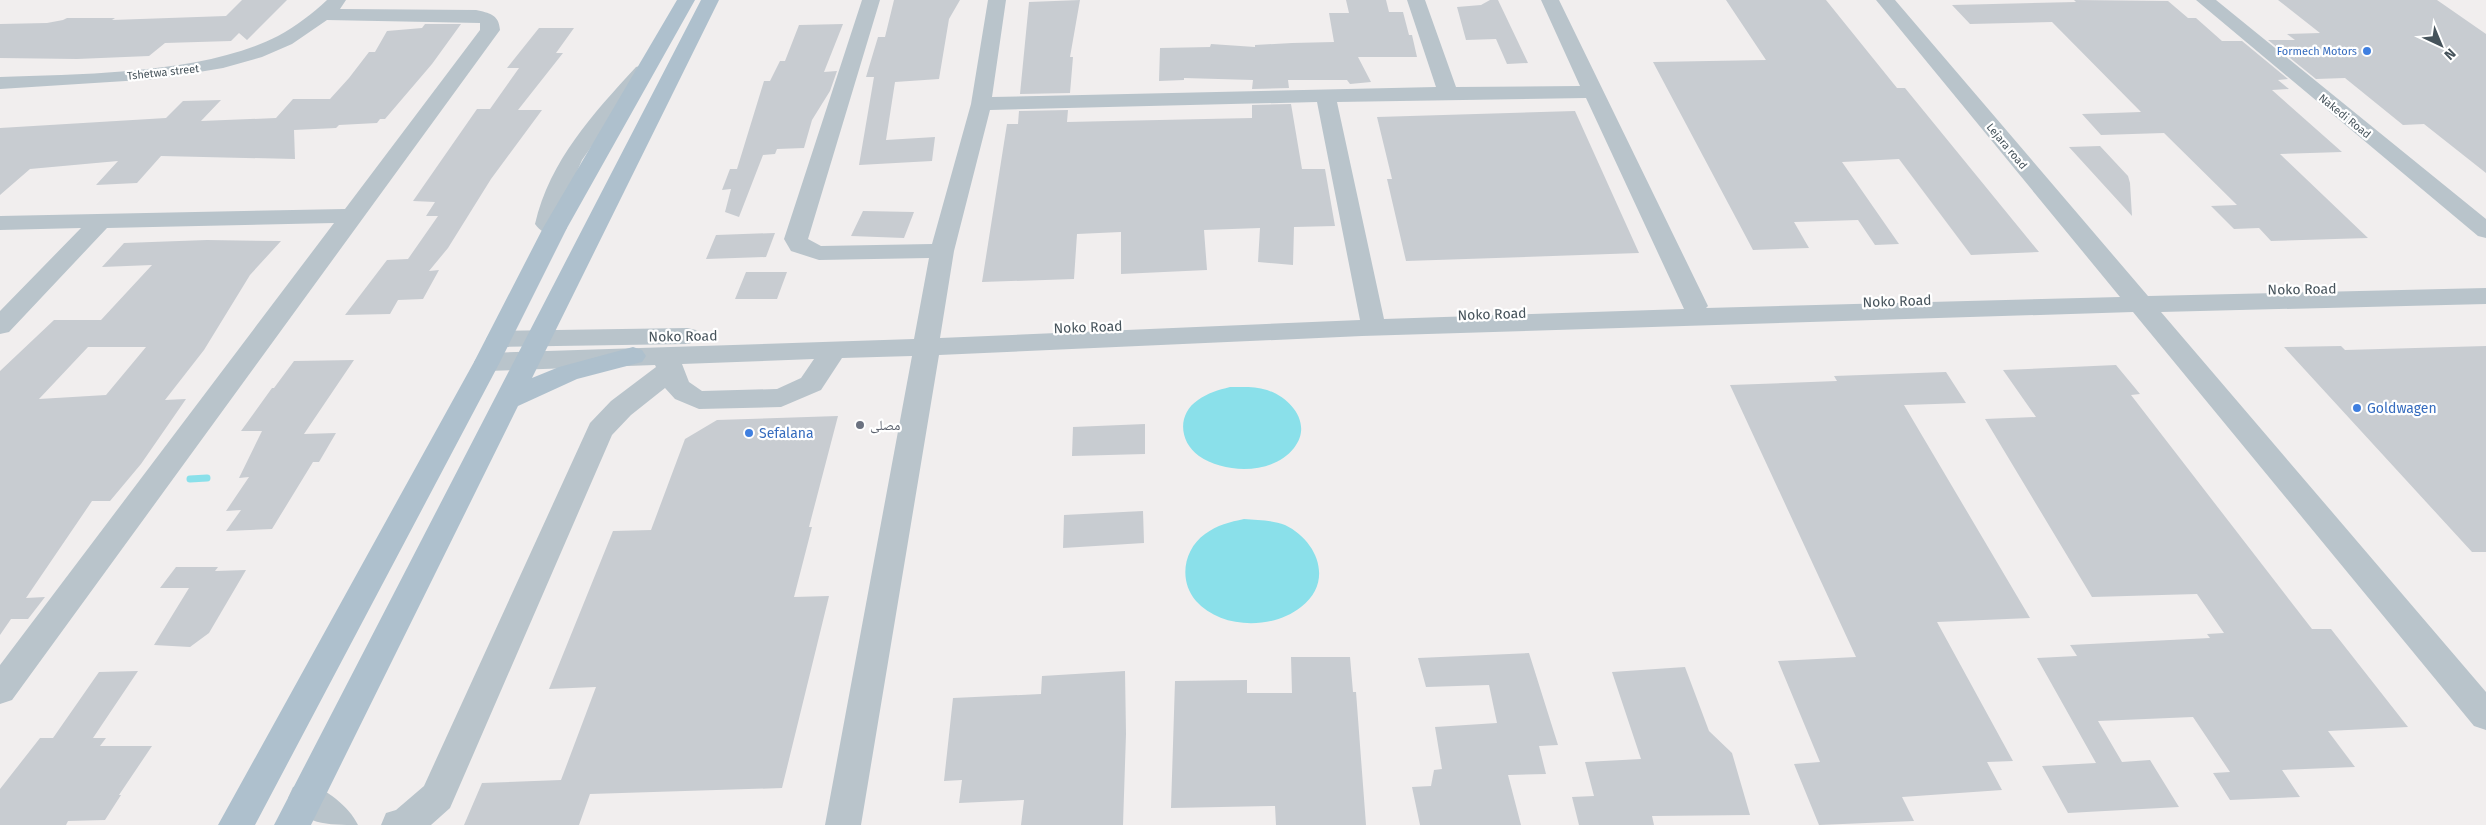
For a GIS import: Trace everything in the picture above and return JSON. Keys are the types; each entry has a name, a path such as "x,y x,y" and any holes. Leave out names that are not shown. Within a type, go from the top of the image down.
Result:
{"main road":[{"path":"654,60 686,0"},
{"path":"299,811 710,0"},
{"path":"236,825 493,350 556,228"},
{"path":"507,400 568,373 633,356"}],"street":[{"path":"871,0 796,239 799,246 819,253 942,251"},
{"path":"843,825 942,251 980,104 997,0"},
{"path":"1416,0 1448,93"},
{"path":"1550,0 1695,306"},
{"name":"Lejara road","path":"1885,0 2486,716"},
{"name":"Nakedi Road","path":"2205,0 2486,231"},
{"path":"0,690 490,30 490,22 486,18 476,16 332,7"},
{"name":"Tshetwa street","path":"2,84 155,74 206,67 268,47 293,35 332,7"},
{"path":"556,228 547,224 550,202 578,146 654,60"},
{"path":"980,104 1448,93 1593,92"},
{"path":"1326,97 1372,318"},
{"path":"0,223 352,216"},
{"path":"0,326 102,220"},
{"name":"Noko Road","path":"532,349 927,340 1372,318 1695,306 2134,298 2486,287"},
{"path":"493,350 532,349 633,356 668,363 834,350 927,340 1382,327 2134,298 2486,296"},
{"path":"668,363 678,390 687,396 699,400 781,398 811,384 834,350"},
{"path":"399,825 406,823 437,797 600,430 668,363"},
{"path":"299,811 340,825"}],"water":[{"path":"1230,387 1253,387 1267,390 1284,399 1297,413 1301,430 1299,439 1294,448 1285,457 1262,467 1248,469 1222,466 1210,462 1192,450 1184,436 1183,428 1186,413 1198,400 1213,392"},
{"path":"1244,519 1280,523 1297,532 1313,551 1318,563 1317,586 1311,597 1301,607 1276,620 1262,623 1247,623 1219,617 1206,610 1196,601 1190,593 1187,584 1185,575 1188,556 1198,540 1214,528"}],"building":[{"path":"242,0 287,0 247,40 239,33 231,41 165,43 149,56 77,59 0,58 0,24 47,23 67,18 115,18 112,20 226,16"},
{"path":"894,0 960,0 949,19 939,79 895,82 886,140 935,137 932,161 859,165 874,77 866,77 878,37 885,37"},
{"path":"1080,0 1070,57 1073,57 1070,93 1020,94 1029,2"},
{"path":"1346,0 1386,0 1389,12 1403,12 1409,35 1412,35 1417,57 1358,57 1371,82 1350,84 1347,80 1288,80 1289,88 1252,89 1253,80 1184,78 1184,80 1159,81 1160,48 1210,47 1211,44 1255,47 1255,45 1334,42 1329,13 1349,13"},
{"path":"1490,0 1498,0 1528,63 1507,64 1496,39 1466,40 1457,7 1481,5"},
{"path":"1726,0 1826,0 1897,88 1905,88 2039,252 1971,255 1899,159 1842,162 1899,244 1875,245 1858,220 1794,222 1809,248 1753,250 1653,62 1766,60"},
{"path":"2074,0 2168,1 2188,18 2196,18 2222,41 2242,41 2288,79 2278,80 2289,89 2272,90 2342,152 2280,154 2368,238 2271,241 2259,228 2234,229 2211,206 2237,205 2164,133 2101,135 2082,114 2141,112 2052,22 1970,24 1952,5 2076,2"},
{"path":"2278,0 2437,0 2486,34 2486,173 2424,124 2403,125 2345,78 2316,79 2268,40 2295,40 2287,34 2320,33"},
{"path":"425,24 461,24 432,64 385,119 380,119 377,123 339,125 336,128 294,130 295,159 161,156 137,183 96,185 118,161 30,169 0,195 0,128 166,118 183,101 221,100 201,121 276,118 293,99 330,99 369,52 375,52 387,31 422,28"},
{"path":"843,24 824,72 837,71 830,91 812,120 804,148 777,149 775,154 763,155 739,217 725,212 731,189 722,190 730,169 737,169 764,81 770,81 780,61 785,61 799,25"},
{"path":"539,28 574,28 556,53 563,53 518,110 542,110 491,179 448,248 429,271 439,270 423,299 398,300 390,314 345,315 387,260 408,259 438,216 426,216 435,202 413,201 477,109 490,109 519,68 507,68"},
{"path":"1291,104 1302,169 1325,169 1335,226 1294,227 1293,265 1258,262 1260,228 1204,230 1207,270 1121,274 1121,232 1077,234 1074,279 982,282 1007,124 1018,124 1019,111 1068,110 1067,122 1252,118 1252,105"},
{"path":"1575,111 1639,253 1406,261 1387,179 1392,179 1377,117"},
{"path":"2100,146 2128,176 2132,216 2069,147"},
{"path":"863,211 914,212 904,238 851,236"},
{"path":"775,233 766,257 706,259 716,235"},
{"path":"207,240 281,241 250,275 204,350 165,400 186,399 141,464 110,501 92,501 26,598 45,597 28,619 11,619 0,635 0,371 54,320 101,320 152,265 102,267 124,243","holes":["88,347 146,347 106,395 39,399"]},
{"path":"746,272 787,272 777,299 735,299"},
{"path":"2341,346 2345,350 2486,346 2486,552 2472,552 2284,347"},
{"path":"354,360 304,434 336,433 319,462 313,462 272,529 226,531 241,510 226,511 249,477 239,478 262,431 241,431 272,388 274,388 294,361"},
{"path":"2116,365 2140,394 2131,395 2312,629 2331,629 2408,727 2328,731 2355,767 2282,770 2300,797 2230,800 2213,773 2230,772 2193,717 2098,721 2122,762 2150,760 2179,807 2068,813 2042,766 2096,763 2037,658 2077,656 2070,645 2210,638 2207,634 2224,633 2197,594 2092,597 1985,419 2036,417 2003,370"},
{"path":"1946,372 1966,403 1904,405 2030,618 1937,622 2013,761 1987,762 2002,790 1902,797 1914,821 1819,825 1794,764 1820,762 1778,661 1856,657 1730,385 1837,381 1834,376"},
{"path":"838,416 809,527 812,527 794,597 829,596 782,788 590,794 579,825 464,825 482,783 561,780 596,687 549,689 613,531 651,530 685,439 717,420"},
{"path":"1145,424 1145,454 1072,456 1073,427"},
{"path":"1143,511 1144,543 1063,548 1064,515"},
{"path":"176,567 218,567 215,571 246,570 209,633 190,647 154,645 189,588 160,588"},
{"path":"1529,653 1558,745 1539,746 1546,774 1508,775 1521,825 1420,825 1412,787 1431,786 1434,770 1442,769 1435,727 1497,723 1489,685 1426,687 1418,658"},
{"path":"1291,657 1350,657 1353,692 1356,692 1366,825 1276,825 1275,806 1171,808 1175,681 1247,680 1247,693 1292,693"},
{"path":"1685,667 1709,731 1732,753 1750,815 1652,816 1654,825 1579,825 1572,797 1594,796 1585,762 1641,759 1612,672"},
{"path":"138,671 93,738 106,738 100,746 152,746 119,795 121,795 105,820 68,821 66,825 0,825 0,789 40,738 53,738 99,672"},
{"path":"1125,671 1126,734 1123,825 1021,825 1024,800 959,803 962,780 944,781 953,698 1041,694 1042,676"}],"waterway":[{"path":"190,479 207,478"}],"place":[{"name":"Formech Motors","path":"2367,51"},
{"name":"Goldwagen","path":"2357,408"},
{"name":"مصلى","path":"860,425"},
{"name":"Sefalana","path":"749,433"}]}
